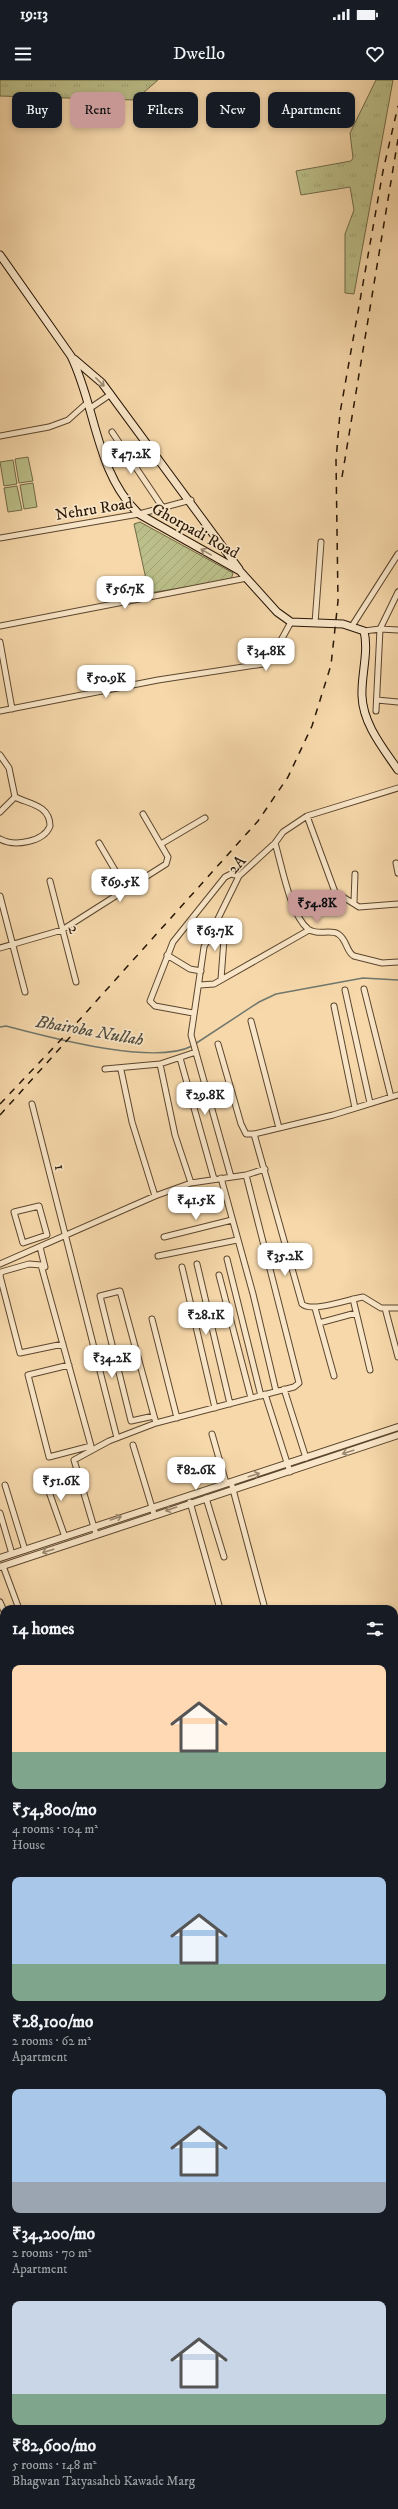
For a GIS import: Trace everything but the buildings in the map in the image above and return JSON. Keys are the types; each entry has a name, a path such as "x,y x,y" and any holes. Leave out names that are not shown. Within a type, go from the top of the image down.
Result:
{"main road":[{"name":"Ghorpadi Road","path":"0,255 71,356 78,371 88,406 116,482 129,505 139,514 240,571 277,612 291,622"},
{"path":"71,356 102,383 111,394 191,500 240,571"},
{"path":"291,622 352,626 364,631 366,641 362,696 365,716 398,770"}],"street":[{"path":"0,436 49,426 68,420 88,406 111,394"},
{"path":"112,432 163,508"},
{"name":"Nehru Road","path":"0,538 139,514 191,500"},
{"path":"315,623 321,542"},
{"path":"352,626 398,554"},
{"path":"0,626 247,578"},
{"path":"376,711 380,629 398,592"},
{"path":"0,711 158,680 263,664 273,655 291,622"},
{"path":"364,631 380,629 398,630"},
{"path":"0,642 12,709"},
{"path":"377,700 398,702"},
{"path":"0,755 9,768 15,797"},
{"name":"2A","path":"231,1178 191,1030 193,1013 200,985 204,947 239,876 276,843 283,832 307,816 398,788"},
{"path":"0,812 15,797"},
{"path":"0,839 13,843 28,840 44,835 50,826 48,814 41,807 15,797"},
{"path":"0,948 62,930 166,864 168,857 143,814"},
{"path":"307,816 331,884 341,897 362,907 398,904"},
{"path":"161,844 205,818"},
{"path":"99,843 126,889"},
{"path":"276,843 294,903 309,930 315,932 336,933 341,936 350,953 354,956 382,963 398,962"},
{"path":"396,863 398,872"},
{"path":"193,1013 156,1006 151,1003 167,955 173,942 225,877 231,874 239,876"},
{"path":"354,902 355,874"},
{"name":"2","path":"50,881 76,982"},
{"path":"0,896 25,992"},
{"path":"221,979 225,926"},
{"path":"200,985 210,985 309,930"},
{"path":"167,955 190,969 201,971"},
{"path":"364,989 391,1097"},
{"path":"345,990 370,1103"},
{"path":"334,1006 355,1108"},
{"path":"251,1020 279,1128"},
{"path":"218,1044 243,1131 246,1134 254,1134 279,1128 398,1095"},
{"path":"106,1069 121,1070 160,1064 196,1051"},
{"path":"180,1058 214,1179"},
{"path":"160,1064 175,1135 191,1183"},
{"path":"121,1070 132,1122 155,1196"},
{"name":"1","path":"32,1104 65,1237 118,1438"},
{"path":"254,1134 265,1168 300,1301 306,1307 315,1308 363,1297 385,1308 398,1308"},
{"path":"0,1264 65,1237 155,1196 191,1183 246,1175 265,1168"},
{"path":"74,1460 118,1438 156,1423 298,1385 299,1379 246,1175"},
{"path":"221,1178 253,1294 276,1391"},
{"path":"39,1206 47,1235 30,1241 23,1243 14,1212 39,1206"},
{"path":"164,1237 232,1220"},
{"path":"158,1256 237,1240"},
{"path":"30,1241 33,1250"},
{"path":"40,1247 93,1450"},
{"path":"227,1259 263,1395 290,1472"},
{"path":"63,1344 20,1353 0,1276 1,1272 30,1264 41,1265 69,1365 91,1446 49,1457 28,1375 69,1365"},
{"path":"197,1264 230,1404"},
{"path":"182,1267 215,1408"},
{"path":"219,1275 251,1398"},
{"path":"154,1416 135,1422 131,1421 100,1296 120,1291 156,1423"},
{"path":"353,1299 370,1370"},
{"path":"315,1308 334,1376"},
{"path":"385,1308 398,1357"},
{"path":"319,1323 356,1314"},
{"path":"152,1319 177,1418"},
{"path":"284,1389 306,1458"},
{"path":"0,1558 152,1507 288,1465 398,1427"},
{"path":"212,1434 228,1483 233,1490 264,1605"},
{"path":"16,1605 1,1566 190,1502 290,1472 398,1436"},
{"path":"360,1440 363,1447"},
{"path":"133,1445 154,1514"},
{"path":"72,1451 96,1534"},
{"path":"42,1472 65,1537"},
{"path":"5,1485 25,1550"},
{"path":"206,1498 224,1557"},
{"path":"190,1502 219,1605"},
{"path":"0,1513 12,1554"}],"green space":[{"path":"0,80 158,80 144,92 133,92 133,100 125,100 125,92 70,92 70,98 62,98 62,92 12,92 12,96 0,96"},
{"path":"376,80 393,80 354,294 345,293 345,234 354,210 350,187 301,195 296,171 351,161 353,158 350,133 352,128 355,128 355,123"},
{"path":"28,457 33,481 19,483 15,459"},
{"path":"13,460 17,484 4,486 0,462"},
{"path":"33,483 37,507 24,509 20,485"},
{"path":"17,486 22,510 8,512 4,488"},
{"path":"140,522 233,573 231,580 149,593 134,524"}],"waterway":[{"name":"Bhairoba Nullah","path":"195,1044 259,1002 276,994 363,978 398,980"},
{"name":"Bhairoba Nullah","path":"0,1027 6,1026 47,1037 100,1048 128,1051 153,1053 175,1051 192,1046"}],"railway":[{"path":"0,1104 73,1027 258,821 288,777 312,726 331,665 338,601 336,460 340,413 383,171 398,106"},
{"path":"342,477 398,139"},
{"path":"0,1115 71,1036"}]}
